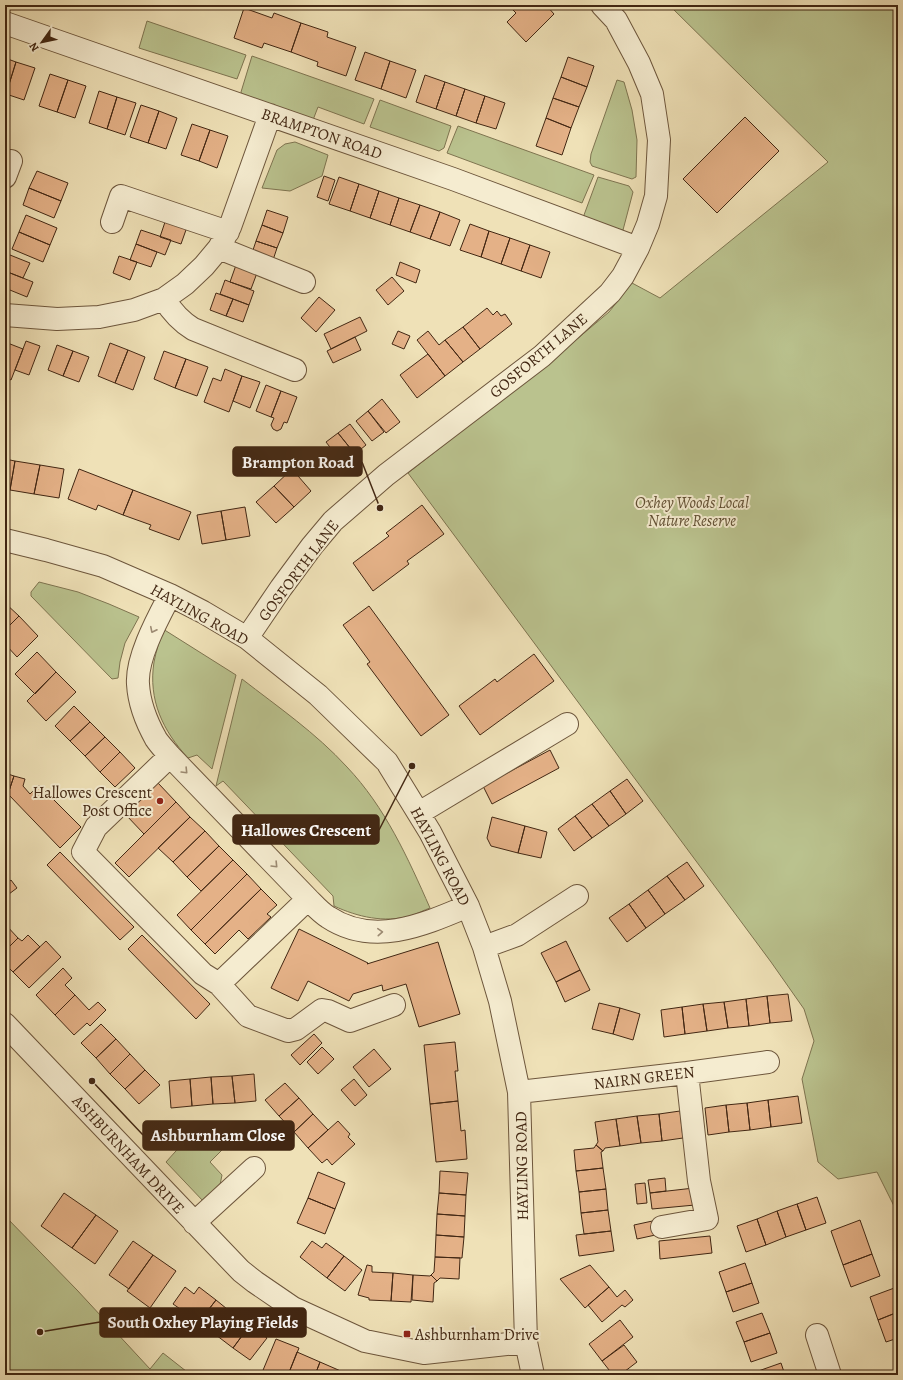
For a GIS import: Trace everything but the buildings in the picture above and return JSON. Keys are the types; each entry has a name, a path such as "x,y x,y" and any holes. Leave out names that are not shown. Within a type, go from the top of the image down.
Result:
{"street":[{"name":"GOSFORTH LANE","path":"247,638 281,588 312,546 333,521 386,474 542,356 610,293 622,276 638,248 648,224 656,196 659,140 652,94 639,63 616,20 602,5"},
{"name":"BRAMPTON ROAD","path":"5,24 453,179 638,248"},
{"path":"5,315 57,319 99,317 134,310 164,299 185,284 204,266 223,240 270,115"},
{"path":"112,222 121,196 223,240 304,282"},
{"path":"164,299 173,313 181,321 193,329 295,370"},
{"name":"HAYLING ROAD","path":"5,540 103,566 170,595 203,612 247,638 318,695 387,762 430,832 468,906 484,947 500,1001 519,1092 526,1342 533,1375"},
{"path":"170,595 148,640 142,659 138,683 143,708 149,725 157,740 170,756 327,917 342,925 358,931 377,933 401,930 439,918 468,906"},
{"path":"418,813 567,724"},
{"path":"170,756 96,827 83,852 203,974 220,984 248,1016 288,1031 296,1030 322,1010 350,1020 394,1005"},
{"path":"484,947 517,935 577,896"},
{"path":"220,984 308,898"},
{"name":"ASHBURNHAM DRIVE","path":"5,1024 241,1271 293,1308 365,1341 424,1353 526,1342"},
{"name":"NAIRN GREEN","path":"519,1092 687,1073 768,1062"},
{"path":"662,1227 707,1219 699,1181 687,1073"},
{"path":"194,1223 254,1168"},
{"path":"817,1335 830,1375"}],"green space":[{"name":"Oxhey Woods Local Nature Reserve","path":"669,5 898,5 898,1214 877,1172 838,1179 818,1162 802,1079 814,1041 804,1009 771,962 408,473 552,360 609,312 632,283 660,298 828,162"},
{"path":"147,21 246,55 237,79 139,48"},
{"path":"252,56 374,99 364,124 318,107 313,120 243,97 241,92"},
{"path":"617,80 624,82 632,110 637,140 636,177 632,179 592,166 590,162 591,154"},
{"path":"380,100 451,126 444,148 439,151 370,127"},
{"path":"458,126 594,175 582,203 447,153"},
{"path":"295,142 328,155 322,176 290,191 262,188 277,150 285,144"},
{"path":"598,177 629,186 633,192 623,230 618,230 586,218 584,215"},
{"path":"39,582 78,592 139,617 125,643 118,678 112,679 31,596 31,592"},
{"path":"163,629 236,675 212,769 197,755 188,758 171,737 159,714 153,689 153,676 154,662"},
{"path":"242,679 323,743 361,782 384,816 404,852 430,908 410,916 381,919 362,916 334,906 333,896 223,781 216,786"},
{"path":"220,1130 230,1142 210,1162 222,1175 220,1185 204,1202 166,1162 194,1131"},
{"path":"5,1216 77,1290 150,1369 163,1353 191,1375 5,1375"}],"place":[{"name":"Brampton Road","path":"380,508"},
{"name":"Hallowes Crescent","path":"412,766"},
{"name":"Hallowes Crescent Post Office","path":"160,801"},
{"name":"Ashburnham Close","path":"92,1081"},
{"name":"South Oxhey Playing Fields","path":"40,1332"},
{"name":"Ashburnham Drive","path":"407,1334"}]}
